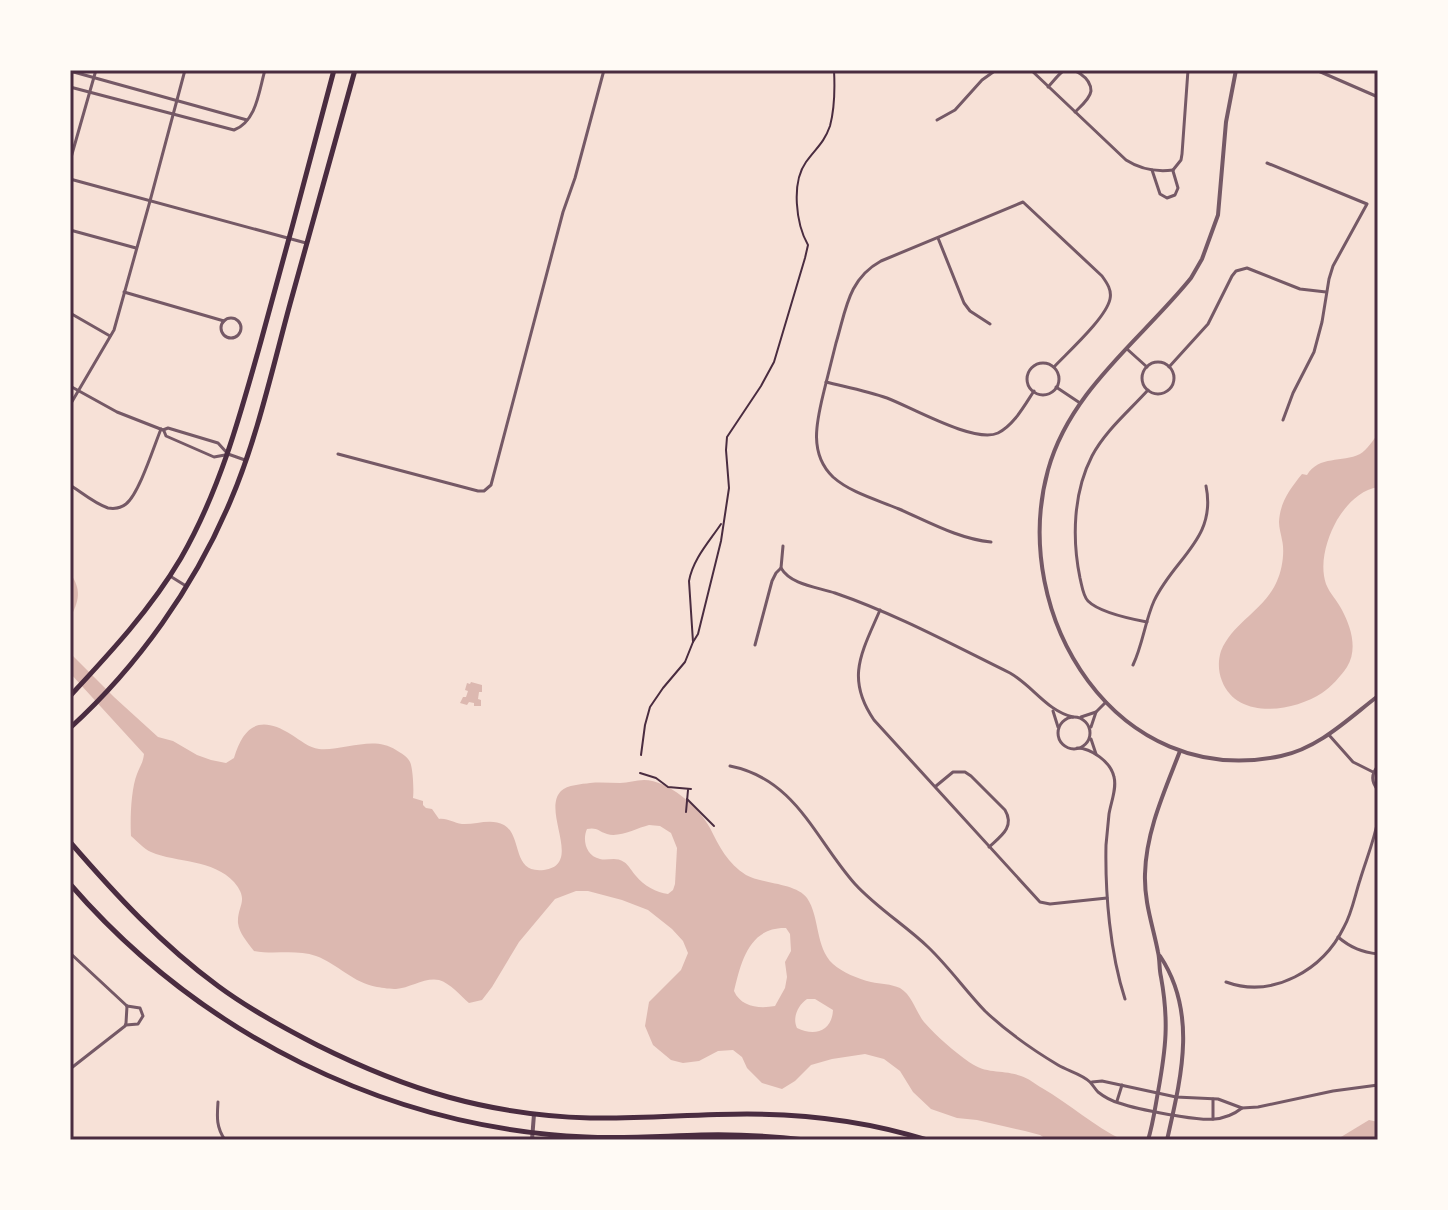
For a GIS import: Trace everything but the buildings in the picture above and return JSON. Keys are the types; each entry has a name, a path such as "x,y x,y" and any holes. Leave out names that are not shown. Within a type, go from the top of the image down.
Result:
{"main road":[{"path":"70,696 104,660 170,576 201,520 228,454 334,70"},
{"path":"70,728 122,675 167,617 201,561 230,502 254,436 355,70"},
{"path":"70,842 120,898 217,986 261,1015 367,1070 412,1087 460,1102 534,1114 587,1118 751,1114 841,1121 884,1128 927,1140"},
{"path":"70,884 109,927 175,985 271,1048 360,1090 456,1120 532,1136 720,1135 805,1140"}],"street":[{"path":"70,161 96,70"},
{"path":"70,405 110,336 185,70"},
{"path":"70,87 234,130 241,128 253,114 265,70"},
{"path":"338,454 478,491 484,491 491,485 604,70"},
{"path":"937,120 955,110 982,80 996,70"},
{"path":"1031,70 1126,160 1152,170 1173,170 1182,154 1188,70"},
{"path":"1048,87 1062,72 1073,70 1080,74 1091,92 1075,112"},
{"path":"1236,70 1226,122 1218,215 1211,238 1191,278 1096,382 1068,423 1049,468 1040,518 1042,576 1056,624 1079,668 1106,702 1140,730 1180,751 1222,760 1262,759 1299,751 1329,735 1378,696"},
{"path":"1316,70 1378,97"},
{"path":"70,71 247,120"},
{"path":"1267,163 1367,204 1329,279 1320,336 1283,420"},
{"path":"1152,170 1160,194 1167,198 1175,195 1178,188 1173,170"},
{"path":"70,179 307,243"},
{"path":"991,542 976,541 954,533 852,490 832,476 822,461 816,442 817,420 852,290 870,266 1023,202 1102,276 1110,290 1106,309 1054,367"},
{"path":"70,230 136,248"},
{"path":"938,237 964,303 970,311 990,324"},
{"path":"1169,367 1208,324 1236,271 1247,268 1300,289 1326,292"},
{"path":"124,292 224,321 232,317 241,326 239,334 231,338 223,334 224,321"},
{"path":"70,313 110,336"},
{"path":"1127,349 1147,367"},
{"path":"1158,362 1169,367 1174,377 1170,388 1160,394 1148,390 1143,376 1147,367 1158,362"},
{"path":"1040,363 1054,367 1059,377 1056,387 1050,393 1034,391 1028,384 1029,371 1040,363"},
{"path":"826,382 888,398 969,433 989,436 1006,428 1034,391"},
{"path":"70,386 117,412 162,430 166,436 214,457 228,454"},
{"path":"1056,387 1080,403"},
{"path":"1147,622 1096,607 1085,598 1076,555 1076,523 1080,494 1092,456 1107,434 1148,390"},
{"path":"70,485 103,506 122,507 130,500 162,430 168,428 218,443 228,454 245,460"},
{"path":"1133,665 1160,589 1202,532 1208,512 1206,486"},
{"path":"755,645 772,581 781,568 783,546"},
{"path":"781,568 792,580 880,610 1010,673 1029,685 1051,708 1063,743 1096,754 1111,769 1115,781 1106,844 1107,898 1118,978 1125,999"},
{"path":"170,576 186,586"},
{"path":"880,610 857,676 861,698 874,720 1040,902 1050,904 1107,898"},
{"path":"1077,748 1086,743 1096,712 1106,702"},
{"path":"1051,708 1086,722 1096,754"},
{"path":"1059,729 1064,721 1096,712"},
{"path":"1329,735 1353,762 1373,772"},
{"path":"1148,1140 1167,1029 1159,954 1145,896 1146,859 1155,819 1180,751"},
{"path":"730,766 755,773 788,796 857,886 928,947 988,1014 1031,1047 1090,1082 1096,1090 1117,1103 1154,1112 1213,1119 1233,1115 1242,1108"},
{"path":"1378,766 1373,772 1374,785 1378,790"},
{"path":"935,787 953,772 965,772 1005,810 1008,828 989,847"},
{"path":"1226,982 1253,988 1277,984 1297,977 1319,962 1338,937 1348,917 1378,820"},
{"path":"1338,937 1350,947 1378,954"},
{"path":"70,953 127,1006 140,1008 143,1016 138,1024 126,1025 70,1069"},
{"path":"1159,954 1170,971 1183,1013 1184,1048 1168,1138"},
{"path":"126,1025 127,1006"},
{"path":"1090,1082 1102,1081 1176,1097 1231,1102 1242,1108 1378,1085"},
{"path":"1117,1103 1122,1085"},
{"path":"1213,1099 1213,1119"},
{"path":"218,1102 219,1131 225,1140"},
{"path":"532,1136 534,1114"}],"path":[{"path":"641,755 650,707 685,662 698,634 721,541 729,488 727,437 774,362 805,258 808,245 800,232 798,177 821,145 830,125 835,100 834,70"},
{"path":"693,642 691,572 723,520"},
{"path":"640,773 656,778 668,787 689,789 686,812"},
{"path":"687,799 714,826"}],"shaded area":[{"path":"1378,434 1378,487 1359,495 1345,509 1337,520 1325,551 1326,584 1342,610 1353,646 1347,667 1325,691 1296,705 1267,709 1240,702 1229,693 1222,681 1220,655 1226,641 1265,600 1277,581 1283,555 1279,524 1286,496 1302,474 1307,475 1324,462 1360,454"},
{"path":"70,573 78,596 70,618"},
{"path":"70,653 158,737 211,760 226,763 234,758 243,737 255,726 263,725 281,729 319,749 368,744 387,746 410,762 413,798 423,801 423,805 432,809 439,819 462,824 488,822 504,825 514,837 526,866 534,870 555,866 561,858 556,800 564,789 590,783 641,780 663,785 682,796 698,812 740,871 753,878 795,889 807,898 823,949 833,964 861,979 900,988 929,1027 969,1062 982,1069 1026,1078 1123,1140 1048,1140 1025,1131 957,1118 931,1109 913,1092 900,1071 884,1059 865,1054 811,1065 782,1089 762,1083 733,1050 718,1051 699,1061 683,1063 671,1060 653,1045 645,1026 649,1002 681,970 688,953 683,941 648,910 588,891 576,891 555,899 519,942 482,1000 469,1003 439,980 396,989 379,987 360,982 316,956 254,951 239,927 242,899 234,882 205,865 151,852 131,836 133,788 144,754 70,673","holes":["649,825 660,826 671,833 677,848 675,884 668,894 646,885 624,862 595,857 586,847 587,829 617,835","786,928 790,934 791,951 785,962 785,988 775,1006 751,1006 741,1001 734,991 740,969 755,940 773,929","815,999 833,1010 826,1027 816,1032 797,1028 796,1016 804,1002"]},
{"path":"467,683 482,685 478,699 481,706 460,703 466,697"},
{"path":"1369,1120 1378,1122 1378,1140 1336,1140"}]}
